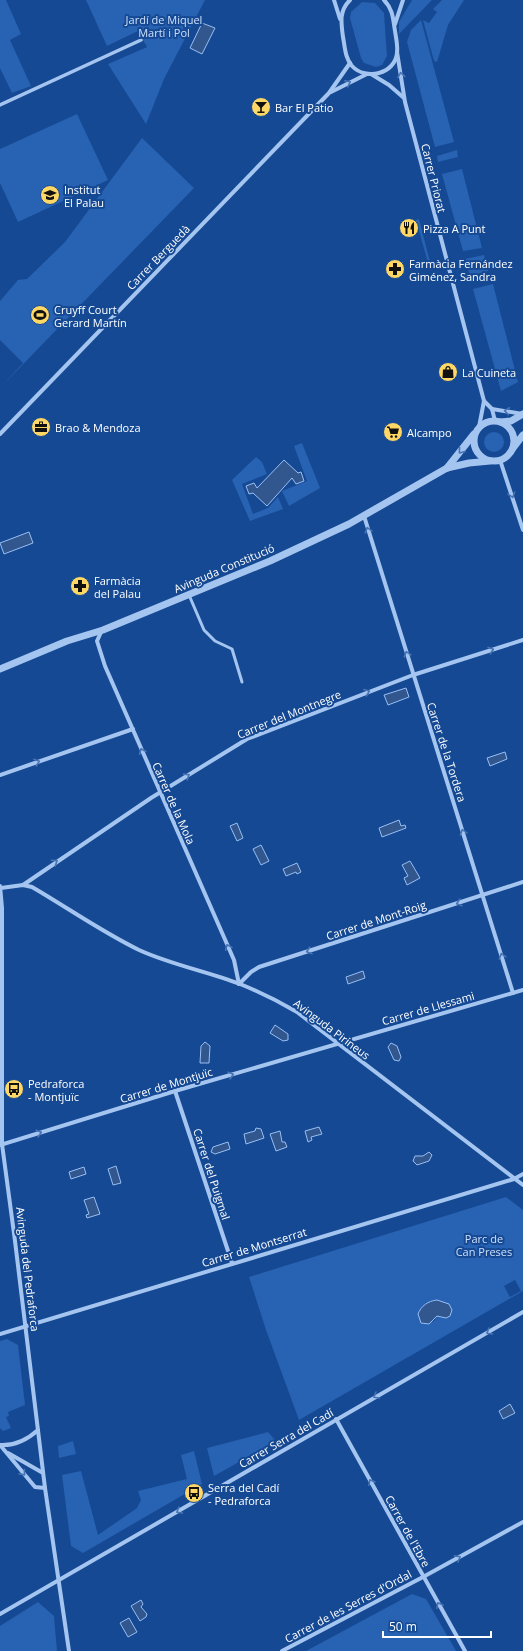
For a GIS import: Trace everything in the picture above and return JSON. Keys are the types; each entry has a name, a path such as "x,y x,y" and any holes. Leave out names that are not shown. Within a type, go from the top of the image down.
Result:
{"street":[{"path":"334,0 341,22 347,59 360,72 369,74 389,85 405,98"},
{"path":"341,22 341,13 350,0"},
{"name":"Carrer Priorat","path":"384,0 390,8 405,98 484,401 477,430"},
{"path":"394,28 403,0"},
{"path":"0,105 141,40"},
{"path":"369,74 383,71 390,67 397,52"},
{"name":"Carrer Berguedà","path":"0,434 328,93 350,63"},
{"name":"Carrer Berguedà","path":"328,93 369,74"},
{"path":"484,401 492,409 498,421 511,430 513,436 513,448"},
{"path":"492,409 523,414"},
{"path":"523,414 511,421 489,421 477,430 473,439 476,451 484,459 490,461 500,460 509,454 523,436"},
{"name":"Avinguda Constitució","path":"447,468 477,430"},
{"path":"500,460 523,530"},
{"name":"Avinguda Constitució","path":"0,668 67,641 103,630 319,539 364,516 447,468 468,462 490,461"},
{"name":"Carrer de la Tordera","path":"364,516 484,896 513,993"},
{"name":"Carrer de la Mola","path":"103,630 97,640 100,654 234,960 239,984"},
{"name":"Carrer del Montnegre","path":"23,885 160,793 247,739 413,675 523,640"},
{"path":"0,775 133,729"},
{"name":"Carrer de Mont-Roig","path":"239,984 259,966 484,896 523,882"},
{"path":"0,887 23,885"},
{"name":"Avinguda Pirineus","path":"23,885 32,887 111,936 139,950 167,961 239,984 273,998 297,1012 523,1185"},
{"name":"Avinguda del Pedraforca","path":"0,887 1,1145 26,1326 45,1488 69,1651"},
{"name":"Carrer de Llessami","path":"338,1044 523,990"},
{"name":"Carrer de Montjuïc","path":"1,1145 175,1091 338,1044"},
{"name":"Carrer del Puigmal","path":"175,1091 232,1263"},
{"name":"Carrer de Montserrat","path":"0,1334 514,1179 523,1174"},
{"name":"Carrer Serra del Cadí","path":"0,1614 59,1582 336,1419 523,1312"},
{"name":"Carrer de l'Ebre","path":"336,1419 465,1651"},
{"path":"0,1445 11,1446 30,1437 38,1430"},
{"path":"0,1445 35,1487 45,1488"},
{"path":"4,1451 43,1473"},
{"name":"Carrer de les Serres d'Ordal","path":"282,1651 424,1577 523,1522"}],"lane":[{"path":"189,595 204,630 215,641 232,649 242,682"}],"green space":[{"path":"0,0 6,0 21,34 10,40 31,86 12,93 0,68"},
{"name":"Jardí de Miquel Martí i Pol","path":"86,0 205,0 164,79 146,124 108,64 147,47 138,31 107,46"},
{"path":"412,0 432,0 399,34 399,22"},
{"path":"442,0 464,0 448,25 437,62 434,61 423,20 429,23 437,12 433,9"},
{"path":"362,2 375,3 384,13 387,56 382,65 376,67 364,63 361,58 350,18 351,12"},
{"path":"421,20 454,142 435,147 407,42 411,30"},
{"path":"77,114 108,180 18,222 0,183 0,149"},
{"path":"142,138 194,188 0,388 23,363 0,340 0,301 18,280 27,279 65,242"},
{"path":"457,150 458,157 438,162 437,156"},
{"path":"462,169 482,248 463,251 442,174"},
{"path":"419,219 432,270 430,270 416,220"},
{"path":"484,255 488,271 470,276 465,259"},
{"path":"493,284 518,382 501,391 473,289"},
{"path":"494,432 501,435 504,442 501,449 494,452 487,449 484,442 487,435"},
{"path":"302,443 320,488 289,506 282,491 307,481 294,446"},
{"path":"256,457 262,462 267,474 242,484 253,514 268,508 278,497 283,509 250,521 232,480"},
{"name":"Parc de Can Preses","path":"506,1197 523,1210 523,1291 299,1420 266,1330 249,1277","holes":["515,1280 521,1291 510,1297 504,1286","433,1300 448,1318 437,1316 434,1321 424,1324 421,1323 419,1311 423,1306"]},
{"path":"7,1339 18,1345 25,1405 8,1412 9,1416 6,1417 11,1428 3,1431 0,1428 0,1341"},
{"path":"268,1432 275,1440 273,1443 214,1476 207,1448"},
{"path":"73,1441 76,1454 59,1458 58,1446"},
{"path":"194,1451 202,1484 83,1553 71,1546 62,1475 81,1471 98,1535 137,1508 141,1500 138,1491 187,1479 181,1455"},
{"path":"412,1594 426,1599 456,1651 306,1651"},
{"path":"38,1602 54,1616 57,1651 0,1651 0,1626"}],"shaded area":[{"path":"202,23 215,28 202,54 190,48"},
{"path":"284,460 298,473 301,472 304,481 296,484 292,478 267,506 253,493 249,494 246,486 254,483 257,488"},
{"path":"29,532 33,543 4,554 0,543"},
{"path":"406,688 409,697 388,705 384,695"},
{"path":"505,752 507,759 490,766 487,758"},
{"path":"399,820 401,826 405,825 406,828 382,837 379,828"},
{"path":"237,823 243,838 237,841 230,826"},
{"path":"261,845 269,861 261,865 253,849"},
{"path":"410,861 420,878 407,885 404,878 408,876 402,865"},
{"path":"297,863 301,872 297,874 296,872 286,876 283,869"},
{"path":"363,971 365,978 348,984 346,977"},
{"path":"275,1025 288,1034 288,1040 283,1041 270,1033"},
{"path":"205,1042 210,1046 209,1063 200,1063 201,1046"},
{"path":"391,1043 397,1046 401,1057 399,1061 394,1060 388,1047"},
{"path":"319,1127 322,1134 311,1137 312,1140 308,1142 305,1131"},
{"path":"256,1128 261,1129 264,1138 246,1144 244,1134 255,1131"},
{"path":"280,1131 282,1142 285,1142 287,1147 276,1151 270,1134"},
{"path":"228,1142 230,1149 215,1154 211,1152 213,1147"},
{"path":"429,1152 432,1155 429,1161 417,1165 413,1161 415,1156 423,1156"},
{"path":"116,1166 121,1183 113,1185 108,1169"},
{"path":"84,1167 86,1174 71,1179 69,1172"},
{"path":"94,1197 100,1214 87,1218 86,1215 89,1214 84,1200"},
{"path":"437,1300 449,1304 452,1310 450,1316 446,1318 437,1316 429,1324 421,1323 418,1314 423,1306"},
{"path":"510,1404 515,1413 503,1419 499,1411"},
{"path":"141,1600 143,1604 141,1607 147,1614 146,1617 140,1621 131,1606"},
{"path":"129,1618 137,1632 128,1637 120,1623"}],"place":[{"name":"Bar El Patio","path":"261,107"},
{"name":"Institut El Palau","path":"50,195"},
{"name":"Pizza A Punt","path":"409,228"},
{"name":"Farmàcia Fernández Giménez, Sandra","path":"395,269"},
{"name":"Cruyff Court Gerard Martín","path":"40,315"},
{"name":"La Cuineta","path":"448,372"},
{"name":"Brao & Mendoza","path":"41,427"},
{"name":"Alcampo","path":"393,432"},
{"name":"Farmàcia del Palau","path":"80,586"},
{"name":"Pedraforca - Montjuïc","path":"14,1089"},
{"name":"Serra del Cadí - Pedraforca","path":"194,1493"}]}
